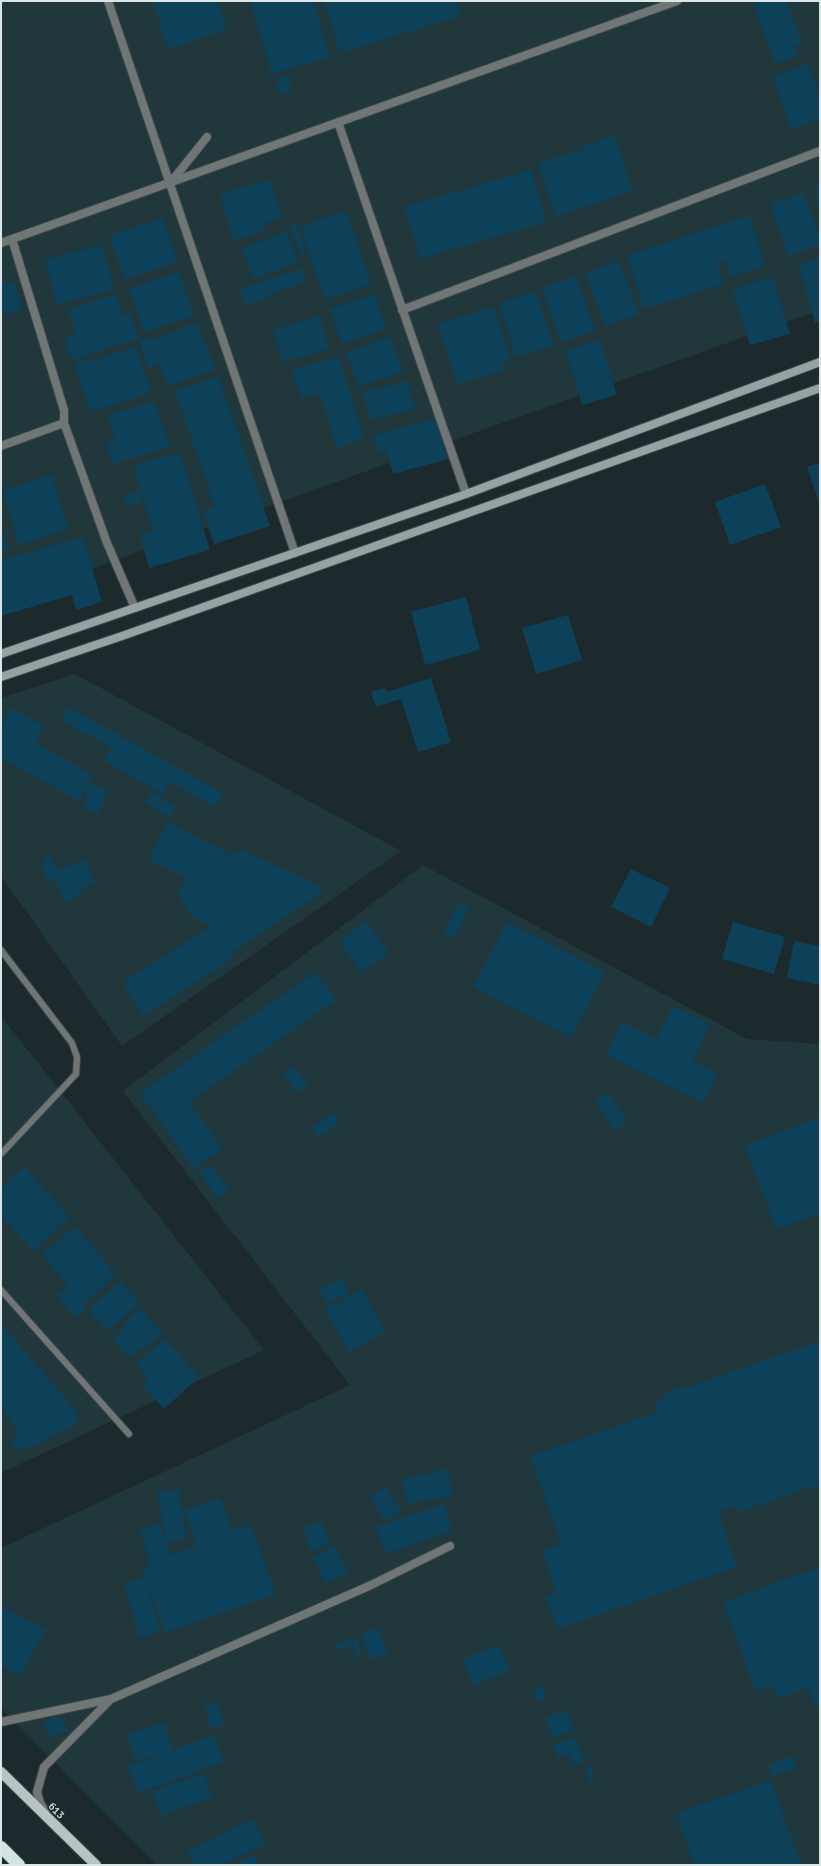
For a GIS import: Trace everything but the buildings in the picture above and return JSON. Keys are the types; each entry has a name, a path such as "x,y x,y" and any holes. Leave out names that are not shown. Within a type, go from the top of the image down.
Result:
{"highway":[{"path":"1,1847 19,1865"}],"main road":[{"name":"613","path":"1,1772 96,1865"}],"street":[{"path":"108,1 295,553"},
{"path":"1,243 677,1"},
{"path":"338,122 466,494"},
{"path":"170,182 207,137"},
{"path":"402,310 820,150"},
{"path":"12,239 64,410 64,423 107,543 135,608"},
{"path":"1,654 466,494 820,362"},
{"path":"1,677 122,636 820,388"},
{"path":"1,446 64,423"},
{"path":"1,1722 111,1699 369,1586 450,1546"},
{"path":"53,1824 40,1803 36,1792 44,1767 111,1699"}],"lane":[{"path":"1,950 72,1043 77,1058 76,1074 1,1154"},
{"path":"1,1290 129,1434"}],"shaded area":[{"path":"1,1 820,1 820,310 1,601"},
{"path":"75,674 401,851 122,1046 1,876 1,698"},
{"path":"423,865 747,1039 820,1044 820,1865 157,1865 1,1708 1,1548 350,1385 123,1091"},
{"path":"1,1016 264,1350 1,1473"}]}
